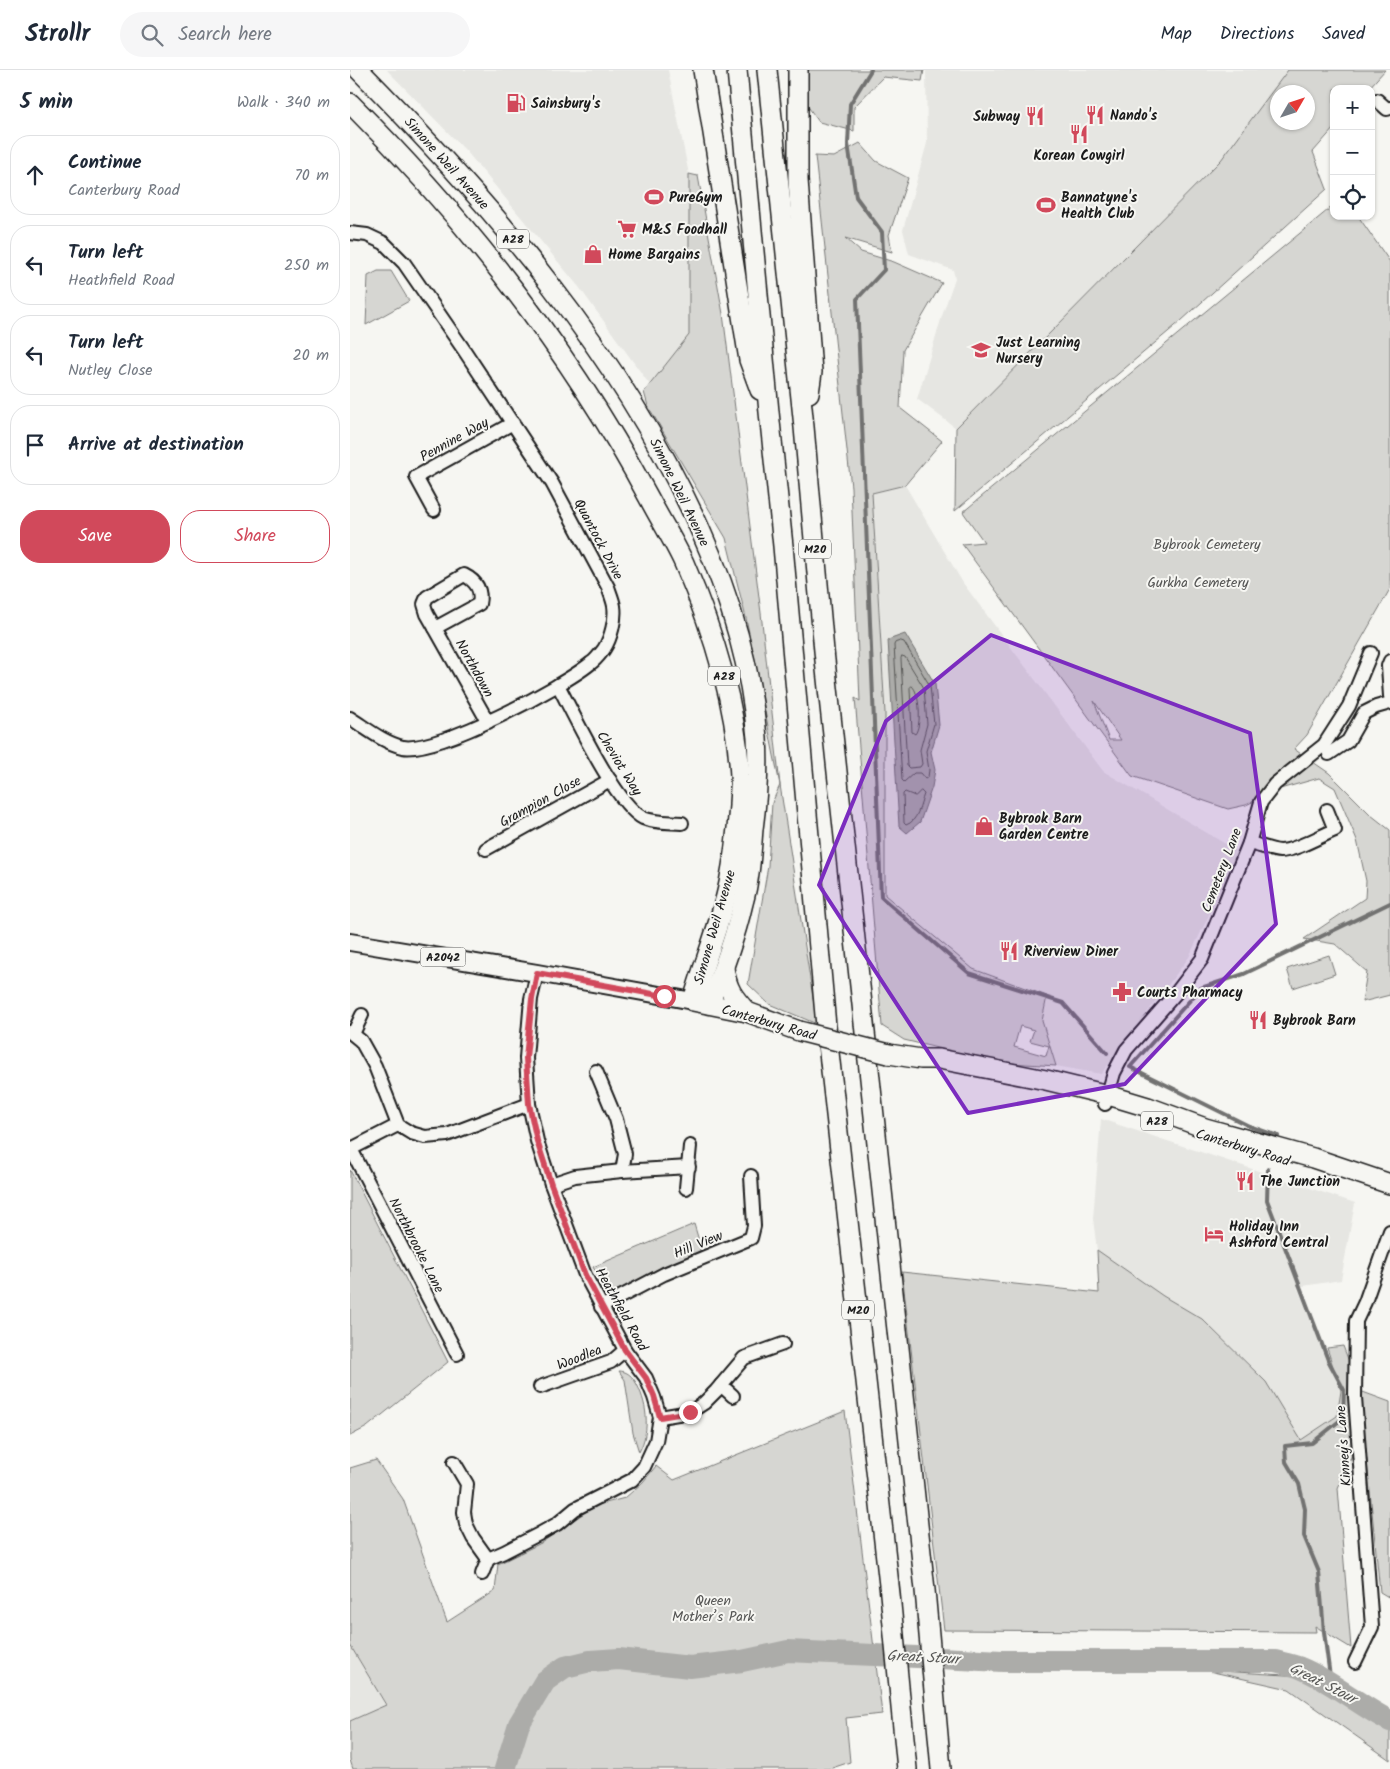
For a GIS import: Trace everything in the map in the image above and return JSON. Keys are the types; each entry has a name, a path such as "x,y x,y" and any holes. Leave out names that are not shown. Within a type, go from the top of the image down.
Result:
{"highway":[{"name":"Simone Weil Avenue","path":"359,70 399,109 468,185 583,327 618,378 683,492 710,552 731,607 744,653 752,697 757,739 758,792 744,901 724,968 701,1003"},
{"name":"M20","path":"703,70 749,360 769,412"},
{"name":"M20","path":"737,70 783,546 826,1026 890,1594 907,1769"},
{"name":"M20","path":"767,70 804,427 827,681 925,1590 941,1769"},
{"name":"M20","path":"798,70 798,180 812,372 804,427"},
{"name":"Simone Weil Avenue","path":"350,103 440,198 510,284 554,342 635,471 683,562 710,631 726,684 736,734 740,778 737,834 729,884 701,1003"},
{"path":"724,968 726,984 733,997 747,1012"},
{"name":"Canterbury Road","path":"701,1003 747,1012 799,1032 889,1054 921,1059 939,1059 1046,1080 1390,1194"},
{"name":"Canterbury Road","path":"1106,1100 1148,1107 1205,1128 1313,1158 1390,1184"}],"main road":[{"name":"Canterbury Road","path":"350,942 701,1003"}],"street":[{"path":"1378,100 1387,109 1390,108"},
{"name":"Quantock Drive","path":"350,233 375,238 394,252 404,263 513,423 562,500 608,587 614,606 611,634 604,648 592,662 558,685 488,722 434,743 412,748 402,747 387,741 350,718"},
{"name":"Pennine Way","path":"434,510 416,477 513,423"},
{"name":"Northdown","path":"435,628 479,604 481,595 472,579 464,575 427,597 424,604 427,614 488,722"},
{"name":"Cemetery Lane","path":"1106,1100 1114,1074 1126,1050 1176,993 1202,959 1249,843 1261,802 1275,784 1324,745 1350,706 1371,653"},
{"path":"1390,661 1388,666 1390,696"},
{"name":"Cheviot Way","path":"558,685 610,780 634,812 644,818 655,821 682,823"},
{"path":"1329,754 1348,741 1364,714 1376,707 1390,703"},
{"name":"Grampion Close","path":"486,849 610,780"},
{"path":"1249,843 1277,851 1284,851 1299,846 1335,830 1327,810"},
{"name":"Heathfield Road","path":"488,1559 539,1534 557,1524 575,1509 632,1480 644,1467 656,1441 660,1417 646,1378 625,1350 585,1275 537,1141 529,1104 526,1058 532,999 537,973"},
{"path":"362,1015 352,1033 361,1041 375,1066 398,1125 411,1133 425,1138 447,1135 529,1104"},
{"path":"596,1071 618,1128 625,1154 622,1171"},
{"name":"Northbrooke Lane","path":"398,1125 351,1149 457,1354"},
{"path":"686,1188 690,1146"},
{"path":"551,1184 575,1176 689,1167"},
{"name":"Hill View","path":"601,1307 664,1274 751,1238 754,1226 751,1176"},
{"name":"Kinney's Lane","path":"1355,1662 1372,1627 1355,1398 1356,1321 1365,1302 1390,1231"},
{"path":"660,1417 690,1412 704,1402 721,1385 744,1358 783,1344"},
{"name":"Woodlea","path":"540,1387 611,1362 625,1350"},
{"path":"721,1385 733,1396"},
{"path":"454,1462 467,1484 464,1512 466,1524 473,1538 488,1559 482,1574"}],"highlighted area":[{"path":"991,635 1250,733 1276,924 1125,1084 968,1113 819,885 886,721"}],"shaded area":[{"path":"387,70 668,70 722,339 655,392 579,287 467,152"},
{"path":"926,70 1288,70 1277,85 1270,85 1270,94 1221,160 956,428 917,399 955,278 953,270 909,254 903,230 927,143"},
{"path":"905,485 963,583 1103,771 1239,852 1189,957 1101,1074 1056,1066 1042,1021 1047,996 973,969 885,895 880,615 872,493"},
{"path":"1101,1119 1355,1203 1341,1280 1297,1287 1341,1391 1337,1416 1301,1440 1266,1382 1202,1319 1163,1296 1097,1250 1093,1219"},
{"path":"350,1645 386,1706 350,1721"}],"green space":[{"path":"805,70 924,70 922,81 883,77 854,107 854,131 819,122 804,101"},
{"path":"1288,70 1385,70 1372,85 1330,85 1330,133 1313,152 1327,189 1181,321 955,511 956,428 1221,160 1270,94 1270,130 1315,130 1315,85 1277,85"},
{"path":"860,143 876,161 908,178 889,235 892,252 845,238 861,252 894,262 942,283 903,350 900,408 942,441 905,485 872,493 885,713 885,895 973,969 1047,996 1042,1021 1056,1066 996,1062 904,1040 882,1026 855,698 860,701 851,487 815,156 834,157","holes":["1020,1026 1034,1030 1030,1041 1049,1046 1046,1056 1014,1047"]},
{"path":"689,174 698,176 723,314 761,613 780,785 746,618 726,538 648,406 644,392 689,335"},
{"name":"Bybrook Cemetery","path":"1330,208 1330,220 1361,220 1390,262 1390,589 1307,735 1294,749 1329,773 1371,815 1390,830 1390,995 1362,1002 1367,972 1335,944 1304,939 1365,898 1366,881 1357,840 1335,788 1319,778 1280,789 1246,805 1228,809 1132,776 962,544 984,542 963,512","holes":["1094,701 1121,740 1109,740"]},
{"path":"378,271 391,271 409,301 366,325 368,276"},
{"path":"780,785 817,1024 769,1004 748,984 768,866 772,803"},
{"path":"1329,955 1335,974 1293,988 1287,969"},
{"path":"350,1170 448,1362 367,1427 350,1436"},
{"path":"694,1224 700,1244 700,1251 618,1291 610,1291 603,1285 593,1267"},
{"path":"1097,1250 1163,1296 1202,1319 1266,1382 1301,1440 1337,1416 1341,1391 1327,1348 1343,1346 1351,1367 1352,1455 1338,1488 1351,1648 1315,1626 1316,1632 944,1630 902,1272 1099,1293"},
{"path":"619,1371 630,1375 633,1379 645,1406 645,1434 639,1452 633,1433 625,1380"},
{"path":"1360,1391 1390,1402 1390,1598 1380,1592"},
{"name":"Queen Mother’s Park","path":"845,1411 882,1714 846,1718 850,1762 829,1769 353,1769 350,1760 350,1721 386,1705 350,1645 350,1468 376,1460 403,1499 447,1622 495,1591 498,1564 541,1543 594,1506 625,1498 643,1482 656,1466 674,1480"},
{"path":"1204,1670 1301,1676 1328,1690 1390,1730 1390,1760 1289,1689"}],"water":[{"path":"905,634 935,684 939,725 931,752 935,770 932,787 920,822 907,833 899,826 888,640"}],"waterway":[{"path":"871,70 850,104 848,144 856,197 882,232 884,270 857,299 881,897 969,973 1063,1003 1107,1053"},
{"path":"1278,1136 1249,1126 1130,1067 1201,988 1244,974 1390,903"},
{"path":"1268,1169 1267,1200 1328,1360 1344,1390 1343,1418 1312,1443 1285,1446 1286,1462 1299,1484 1305,1509 1304,1536 1319,1572 1331,1684"},
{"name":"Great Stour","path":"505,1769 519,1724 545,1681 565,1667 590,1661 619,1659 690,1667 742,1661 788,1651 1003,1661 1275,1661 1310,1672 1390,1721"}],"place":[{"name":"Sainsbury's","path":"516,103"},
{"name":"Nando's","path":"1095,115"},
{"name":"Subway","path":"1035,116"},
{"name":"Korean Cowgirl","path":"1079,134"},
{"name":"PureGym","path":"654,197"},
{"name":"Bannatyne's Health Club","path":"1046,205"},
{"name":"M&S Foodhall","path":"627,229"},
{"name":"Home Bargains","path":"593,254"},
{"name":"Just Learning Nursery","path":"981,350"},
{"name":"Bybrook Barn Garden Centre","path":"984,826"},
{"name":"Riverview Diner","path":"1009,951"},
{"name":"Courts Pharmacy","path":"1122,992"},
{"name":"Bybrook Barn","path":"1258,1020"},
{"name":"The Junction","path":"1245,1181"},
{"name":"Holiday Inn Ashford Central","path":"1214,1234"}],"route":[{"path":"664,996 537,973 532,999 526,1058 529,1104 537,1141 585,1275 625,1350 646,1378 660,1417 690,1412"}],"park label":[{"name":"Gurkha Cemetery","path":"1198,582"}]}
